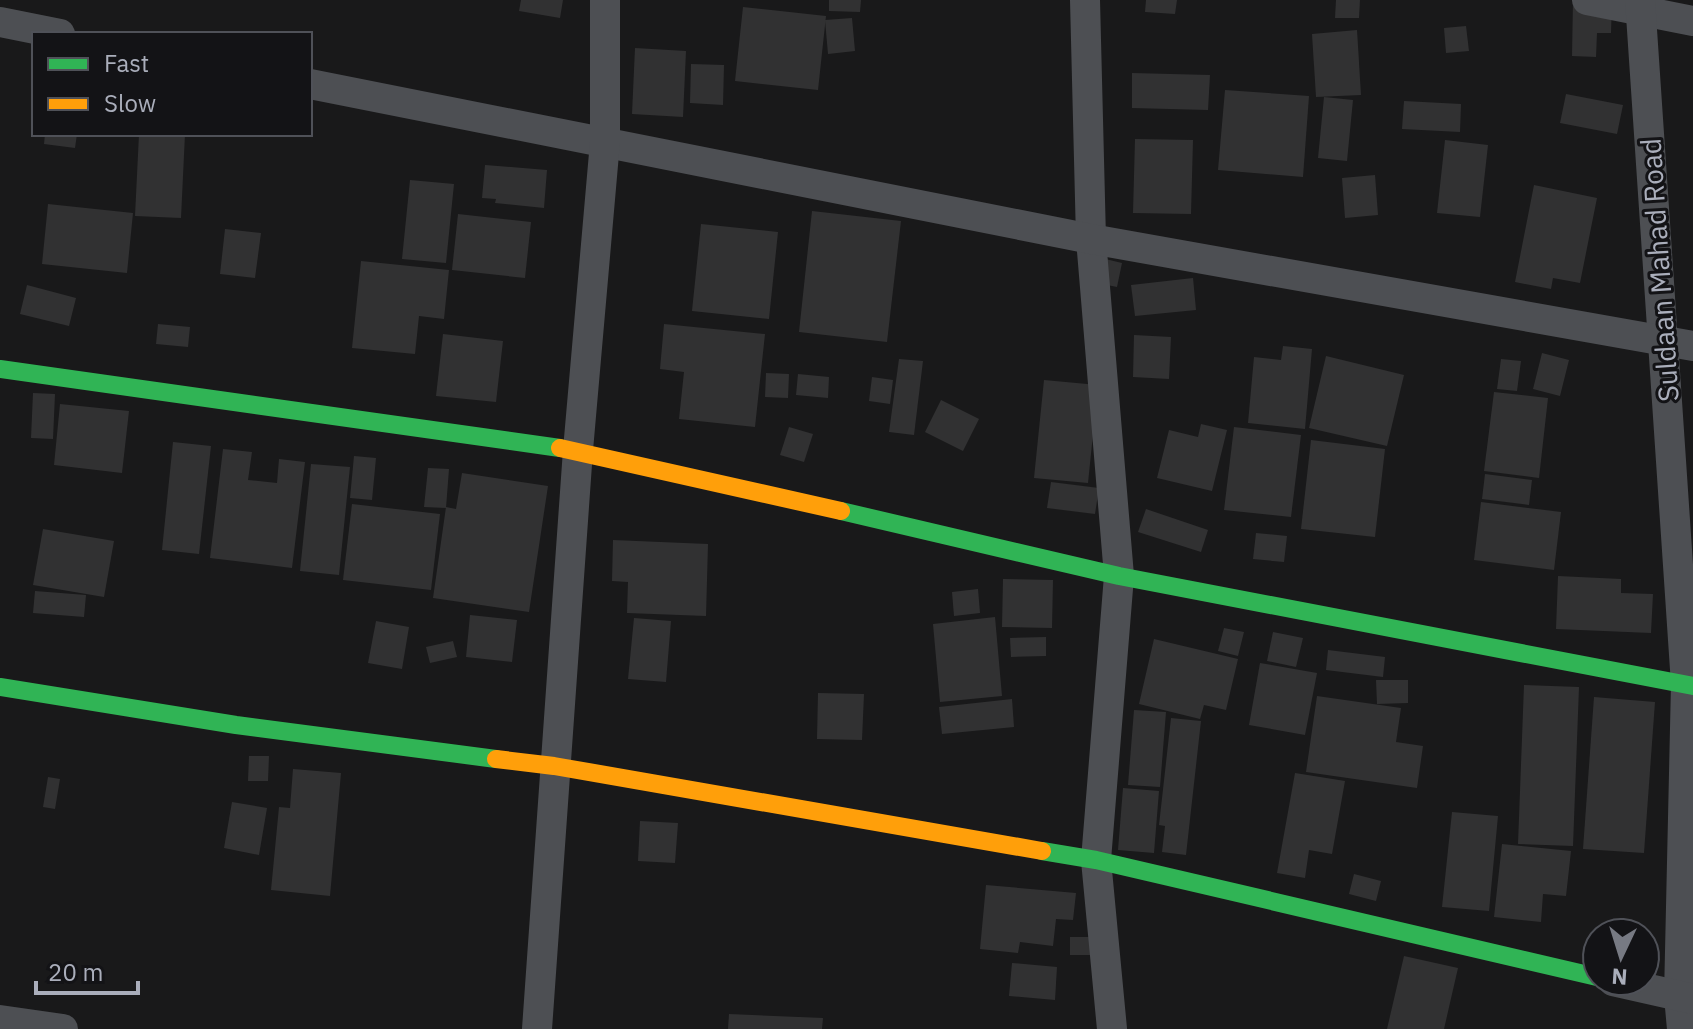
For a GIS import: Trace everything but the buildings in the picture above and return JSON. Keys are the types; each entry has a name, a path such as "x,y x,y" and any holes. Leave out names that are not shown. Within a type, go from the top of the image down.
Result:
{"street":[{"path":"537,1029 578,450 605,142 605,0"},
{"path":"1085,0 1091,239 1119,576 1096,860 1112,1029"},
{"path":"1587,0 1641,6 1693,21"},
{"name":"Suldaan Mahad Road","path":"1641,6 1689,685 1686,998 1682,1029"},
{"path":"0,22 50,32"},
{"path":"312,84 1091,239 1693,346"},
{"path":"0,369 578,450 1119,576 1689,685"},
{"path":"0,687 236,725 554,766 1096,860 1581,973"},
{"path":"1661,992 1686,998"},
{"path":"0,1020 63,1029"}],"traffic: fast":[{"path":"0,369 560,448"},
{"path":"841,511 1119,576 1693,686"},
{"path":"0,687 236,725 496,759"},
{"path":"1042,851 1096,860 1581,973"}],"traffic: slow":[{"path":"560,448 841,511"},
{"path":"496,759 554,766 1042,851"}]}
